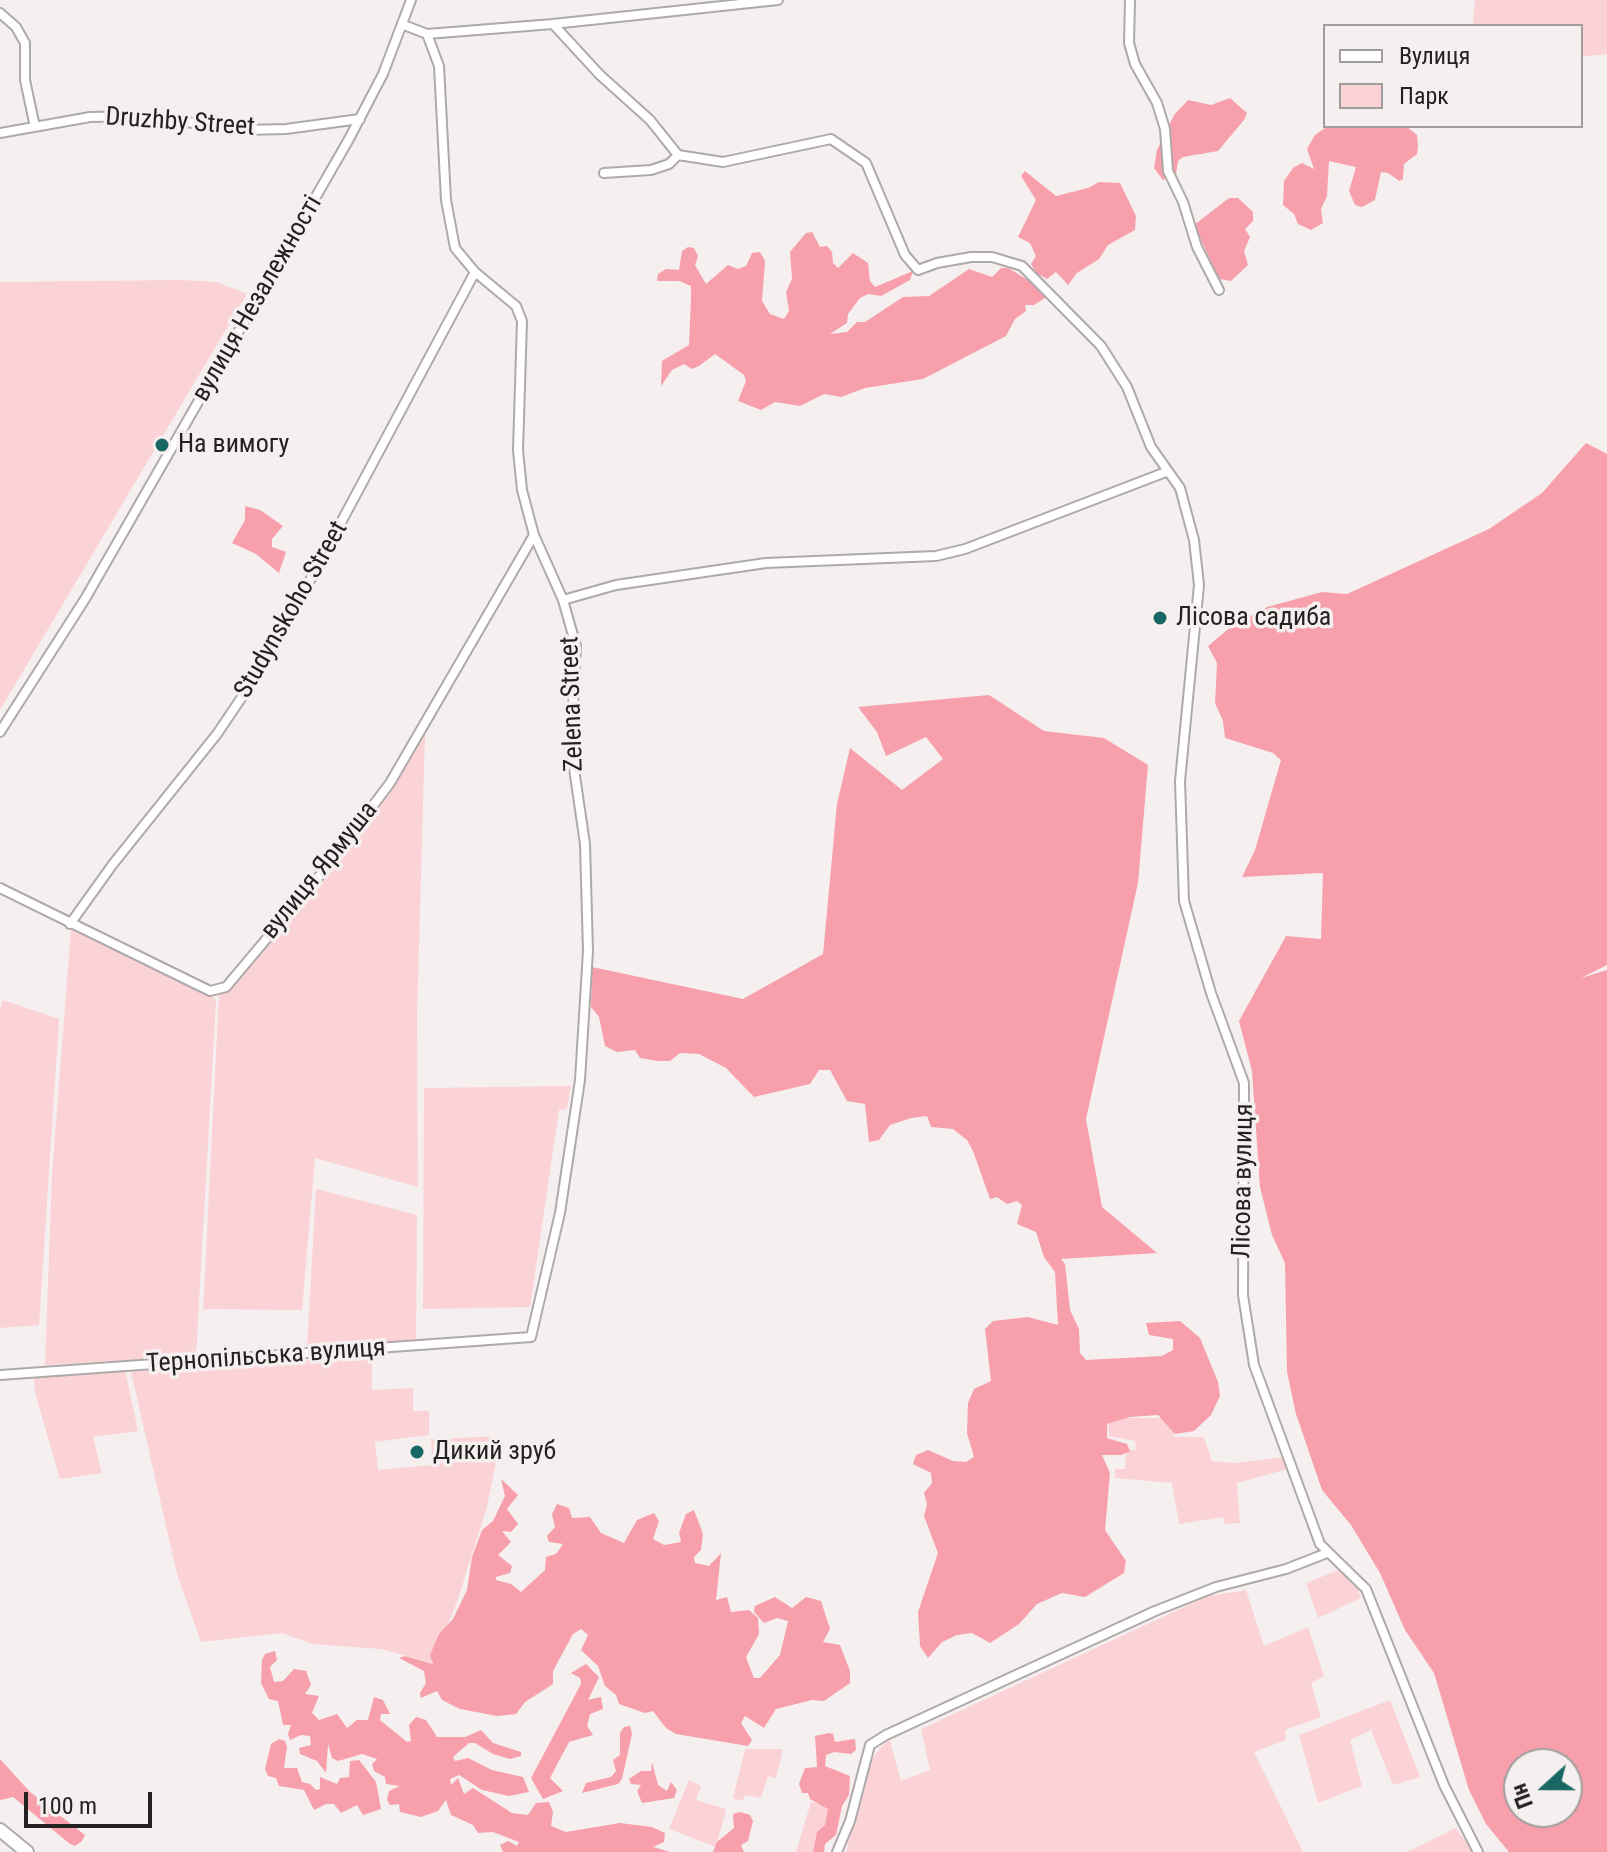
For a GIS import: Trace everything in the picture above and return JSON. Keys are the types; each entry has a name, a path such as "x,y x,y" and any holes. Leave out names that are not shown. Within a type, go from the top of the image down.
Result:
{"highway":[{"path":"0,1830 27,1852"}],"street":[{"name":"вулиця Незалежності","path":"0,732 85,599 360,119 404,25 411,0"},
{"path":"404,25 427,34 778,0"},
{"path":"1130,0 1129,43 1135,64 1157,103 1165,129 1168,171 1183,202 1197,247 1219,290"},
{"path":"0,13 16,27 25,43 25,80 35,127"},
{"path":"553,24 578,53 650,120 678,155 669,164 651,170 604,173"},
{"name":"Zelena Street","path":"427,34 439,66 446,200 452,237 461,258 516,306 522,321 518,450 522,490 534,535 563,600 576,646 571,748 585,844 588,951 580,1080 560,1213 531,1337"},
{"name":"Druzhby Street","path":"0,133 90,117 142,116 245,130 286,129 360,119"},
{"name":"Лісова вулиця","path":"678,155 723,162 820,139 831,139 859,155 879,188 905,255 918,270 937,263 992,257 1022,266 1056,297 1101,346 1118,370 1166,472 1180,488 1188,511 1198,572 1180,781 1184,901 1203,968 1244,1083 1241,1209 1246,1321 1254,1365 1320,1544 1366,1589 1444,1785 1478,1852"},
{"name":"Studynskoho Street","path":"70,924 113,864 217,734 269,657 475,272"},
{"path":"563,600 616,585 736,567 936,556 965,549 1166,472"},
{"name":"вулиця Ярмуша","path":"0,888 210,991 226,987 326,868 390,783 534,535"},
{"name":"Тернопільська вулиця","path":"0,1375 531,1337"},
{"path":"837,1852 850,1821 870,1745 886,1735 1155,1611 1216,1587 1286,1569 1327,1553"}],"green space":[{"path":"1475,0 1607,0 1607,54 1583,57 1583,24 1473,24"},
{"path":"0,282 217,282 247,294 0,710"},
{"path":"421,734 425,735 417,1016 418,1187 315,1158 302,1310 203,1309 219,994 227,989 372,816"},
{"path":"71,929 211,994 216,1001 196,1356 45,1365 52,1174"},
{"path":"3,1000 59,1019 39,1325 0,1328 0,1010"},
{"path":"571,1086 567,1109 559,1110 530,1307 423,1309 424,1088"},
{"path":"316,1189 417,1215 416,1341 307,1347"},
{"path":"372,1355 372,1390 413,1388 413,1411 429,1411 429,1435 375,1442 378,1470 432,1465 431,1439 501,1436 487,1507 457,1602 432,1663 381,1649 312,1644 282,1633 201,1642 177,1574 131,1372"},
{"path":"125,1370 138,1431 93,1437 102,1473 60,1479 35,1393 34,1378"},
{"path":"1108,1418 1171,1418 1174,1437 1204,1437 1212,1461 1235,1463 1284,1457 1288,1469 1237,1483 1240,1523 1225,1524 1223,1517 1179,1524 1172,1483 1115,1478 1115,1469 1125,1469 1126,1450 1136,1450 1135,1441 1109,1436"},
{"path":"1341,1569 1355,1581 1361,1598 1318,1618 1306,1583"},
{"path":"1246,1590 1264,1646 1308,1627 1324,1676 1311,1683 1321,1717 1285,1730 1286,1740 1254,1752 1303,1852 846,1852 867,1774 874,1756 886,1742 890,1741 901,1781 930,1770 921,1729 1208,1596"},
{"path":"1390,1700 1420,1777 1393,1785 1371,1730 1350,1740 1362,1786 1318,1803 1299,1735"},
{"path":"745,1749 783,1749 776,1778 768,1776 761,1798 745,1795 743,1801 733,1798"},
{"path":"689,1780 701,1786 696,1800 726,1809 716,1847 669,1829"},
{"path":"811,1802 830,1807 817,1852 796,1852"},
{"path":"1456,1828 1473,1852 1407,1852"}],"shaded area":[{"path":"1230,98 1247,113 1244,120 1218,151 1183,157 1178,161 1176,175 1163,180 1154,168 1157,150 1174,115 1188,100 1211,105"},
{"path":"1325,128 1408,128 1417,135 1417,154 1404,164 1403,179 1399,181 1381,172 1375,200 1362,207 1355,205 1349,191 1356,167 1329,161 1327,196 1321,209 1323,223 1311,230 1298,224 1294,214 1283,205 1284,181 1293,168 1302,163 1314,169 1307,149 1315,135"},
{"path":"1025,171 1056,196 1099,182 1120,183 1136,216 1135,230 1108,245 1099,259 1077,273 1068,285 1056,272 1047,279 1036,273 1031,264 1036,256 1030,243 1018,237 1036,200 1021,176"},
{"path":"1229,198 1238,198 1253,212 1253,221 1245,229 1250,237 1244,251 1248,265 1231,281 1219,279 1194,225"},
{"path":"812,232 820,247 827,246 832,252 833,263 838,268 853,253 868,263 870,281 875,287 913,271 910,280 881,296 868,294 860,298 848,314 847,323 830,334 847,332 857,322 865,322 903,297 929,296 969,269 992,277 1001,268 1008,268 1043,289 1045,298 1034,305 1025,305 1026,311 1015,319 1006,336 923,379 865,388 841,397 824,394 800,406 775,402 761,410 738,401 746,381 744,375 715,354 692,369 684,364 672,370 661,386 662,361 689,345 691,286 679,281 657,281 658,274 666,269 679,270 682,251 688,247 694,248 698,256 695,265 706,284 728,265 738,269 746,266 752,253 760,252 765,261 762,301 770,314 784,319 789,311 786,292 792,279 790,252 806,233"},
{"path":"1586,443 1607,454 1607,965 1581,978 1607,970 1607,1852 1509,1852 1486,1824 1469,1790 1434,1673 1405,1630 1380,1573 1351,1525 1322,1490 1296,1414 1287,1372 1285,1263 1272,1235 1260,1187 1252,1071 1239,1021 1286,936 1321,939 1323,873 1242,877 1255,850 1281,760 1273,753 1225,738 1223,721 1215,703 1217,663 1208,646 1233,625 1267,607 1322,592 1347,594 1489,529 1542,493"},
{"path":"245,506 260,510 283,526 272,539 272,547 286,552 279,573 256,554 232,543 245,520"},
{"path":"989,695 1044,731 1104,738 1148,765 1138,883 1086,1119 1102,1207 1157,1253 1061,1259 1065,1264 1070,1310 1079,1329 1080,1353 1086,1360 1162,1356 1173,1350 1173,1339 1149,1335 1146,1323 1180,1321 1200,1338 1218,1382 1220,1396 1211,1415 1194,1431 1175,1434 1158,1415 1130,1417 1107,1424 1107,1438 1127,1444 1130,1451 1122,1455 1102,1455 1110,1473 1105,1530 1126,1561 1124,1573 1085,1597 1062,1593 1037,1604 1019,1624 990,1643 972,1633 957,1635 942,1642 928,1658 920,1646 918,1612 938,1553 924,1516 927,1504 924,1493 932,1483 931,1473 913,1464 916,1455 928,1450 953,1461 966,1462 974,1457 967,1433 968,1403 974,1389 991,1381 985,1329 993,1321 1028,1317 1058,1325 1055,1272 1044,1257 1036,1232 1017,1224 1022,1205 1017,1201 1007,1204 997,1197 990,1199 973,1151 967,1140 953,1129 931,1127 927,1116 911,1118 890,1125 879,1140 869,1142 865,1104 847,1101 830,1070 819,1070 810,1084 754,1097 726,1068 699,1054 680,1053 670,1061 658,1061 640,1058 635,1050 617,1052 605,1046 599,1017 591,1007 592,967 743,999 823,954 837,804 850,748 902,790 943,759 926,737 886,756 877,732 858,707"},
{"path":"501,1479 518,1495 507,1509 518,1524 511,1532 502,1531 511,1542 498,1555 512,1566 510,1573 496,1577 496,1580 511,1584 521,1592 545,1570 546,1557 556,1554 563,1544 549,1542 547,1536 555,1527 552,1514 557,1504 569,1508 572,1518 590,1517 601,1533 624,1543 637,1520 654,1513 659,1521 653,1539 664,1545 681,1542 679,1533 686,1514 694,1510 703,1534 701,1550 694,1557 695,1563 709,1566 721,1553 716,1600 727,1597 731,1612 749,1610 758,1618 759,1634 746,1657 754,1678 760,1678 780,1655 788,1621 777,1618 764,1623 754,1612 755,1606 775,1597 792,1608 806,1597 821,1601 830,1629 823,1642 840,1645 850,1671 850,1683 824,1701 812,1700 776,1709 764,1728 745,1716 741,1723 752,1740 748,1746 676,1734 666,1728 653,1711 645,1713 619,1704 616,1695 605,1686 598,1666 581,1650 588,1635 581,1629 573,1634 553,1671 553,1684 525,1702 516,1714 497,1716 460,1709 442,1700 437,1691 421,1698 420,1693 426,1683 424,1671 399,1658 405,1656 433,1664 430,1655 439,1634 453,1619 467,1590 472,1557 482,1530 493,1521 505,1496"},
{"path":"275,1651 277,1660 270,1667 274,1682 283,1681 294,1669 306,1671 311,1685 305,1694 319,1696 312,1713 319,1720 337,1714 347,1728 357,1720 368,1720 374,1697 383,1700 390,1714 381,1714 380,1720 407,1742 411,1741 409,1725 416,1717 426,1720 437,1737 465,1737 481,1730 493,1743 521,1752 521,1756 510,1759 469,1743 453,1757 455,1761 468,1758 492,1770 523,1777 529,1792 509,1796 482,1790 459,1775 450,1779 451,1785 458,1778 464,1794 473,1788 512,1813 528,1815 536,1803 549,1802 553,1812 551,1826 566,1832 620,1823 652,1827 665,1833 664,1842 653,1847 670,1852 503,1852 500,1845 508,1841 517,1846 519,1842 493,1832 478,1833 473,1825 451,1815 446,1800 438,1811 421,1817 400,1812 399,1804 390,1805 387,1800 389,1791 400,1786 386,1784 385,1777 374,1771 372,1764 377,1759 362,1754 338,1761 332,1758 328,1744 326,1773 317,1761 300,1754 299,1748 311,1745 310,1736 301,1735 290,1740 291,1725 283,1725 278,1701 269,1699 261,1683 262,1660 265,1654"},
{"path":"586,1664 599,1677 588,1700 601,1697 603,1709 590,1714 587,1726 593,1735 569,1742 550,1778 563,1791 543,1799 531,1778 581,1684 580,1678 571,1673"},
{"path":"630,1726 632,1734 622,1779 618,1784 582,1793 586,1783 611,1777 616,1771 613,1760 620,1755 620,1733 624,1727"},
{"path":"833,1734 835,1742 855,1739 856,1750 851,1754 834,1752 826,1755 825,1766 850,1776 849,1795 842,1806 836,1835 825,1844 824,1852 813,1852 817,1832 825,1825 828,1809 810,1799 808,1793 802,1793 799,1784 805,1768 817,1767 815,1736"},
{"path":"279,1739 285,1741 287,1747 284,1768 297,1768 302,1782 316,1790 320,1789 320,1777 337,1784 340,1778 349,1777 350,1761 359,1760 376,1782 381,1809 363,1815 357,1805 341,1813 334,1804 326,1804 314,1810 304,1790 279,1786 276,1778 268,1776 265,1769 271,1744"},
{"path":"0,1759 30,1792 85,1835 82,1841 75,1846 70,1844 13,1797 0,1800"},
{"path":"652,1762 658,1785 667,1791 671,1782 677,1790 674,1798 642,1803 637,1791 641,1785 631,1784 629,1779 641,1771 651,1771"},
{"path":"740,1812 750,1815 753,1821 748,1841 741,1845 744,1852 713,1852 717,1842 734,1828 733,1814"}],"place":[{"name":"На вимогу","path":"162,445"},
{"name":"Лісова садиба","path":"1160,618"},
{"name":"Дикий зруб","path":"417,1452"}]}
